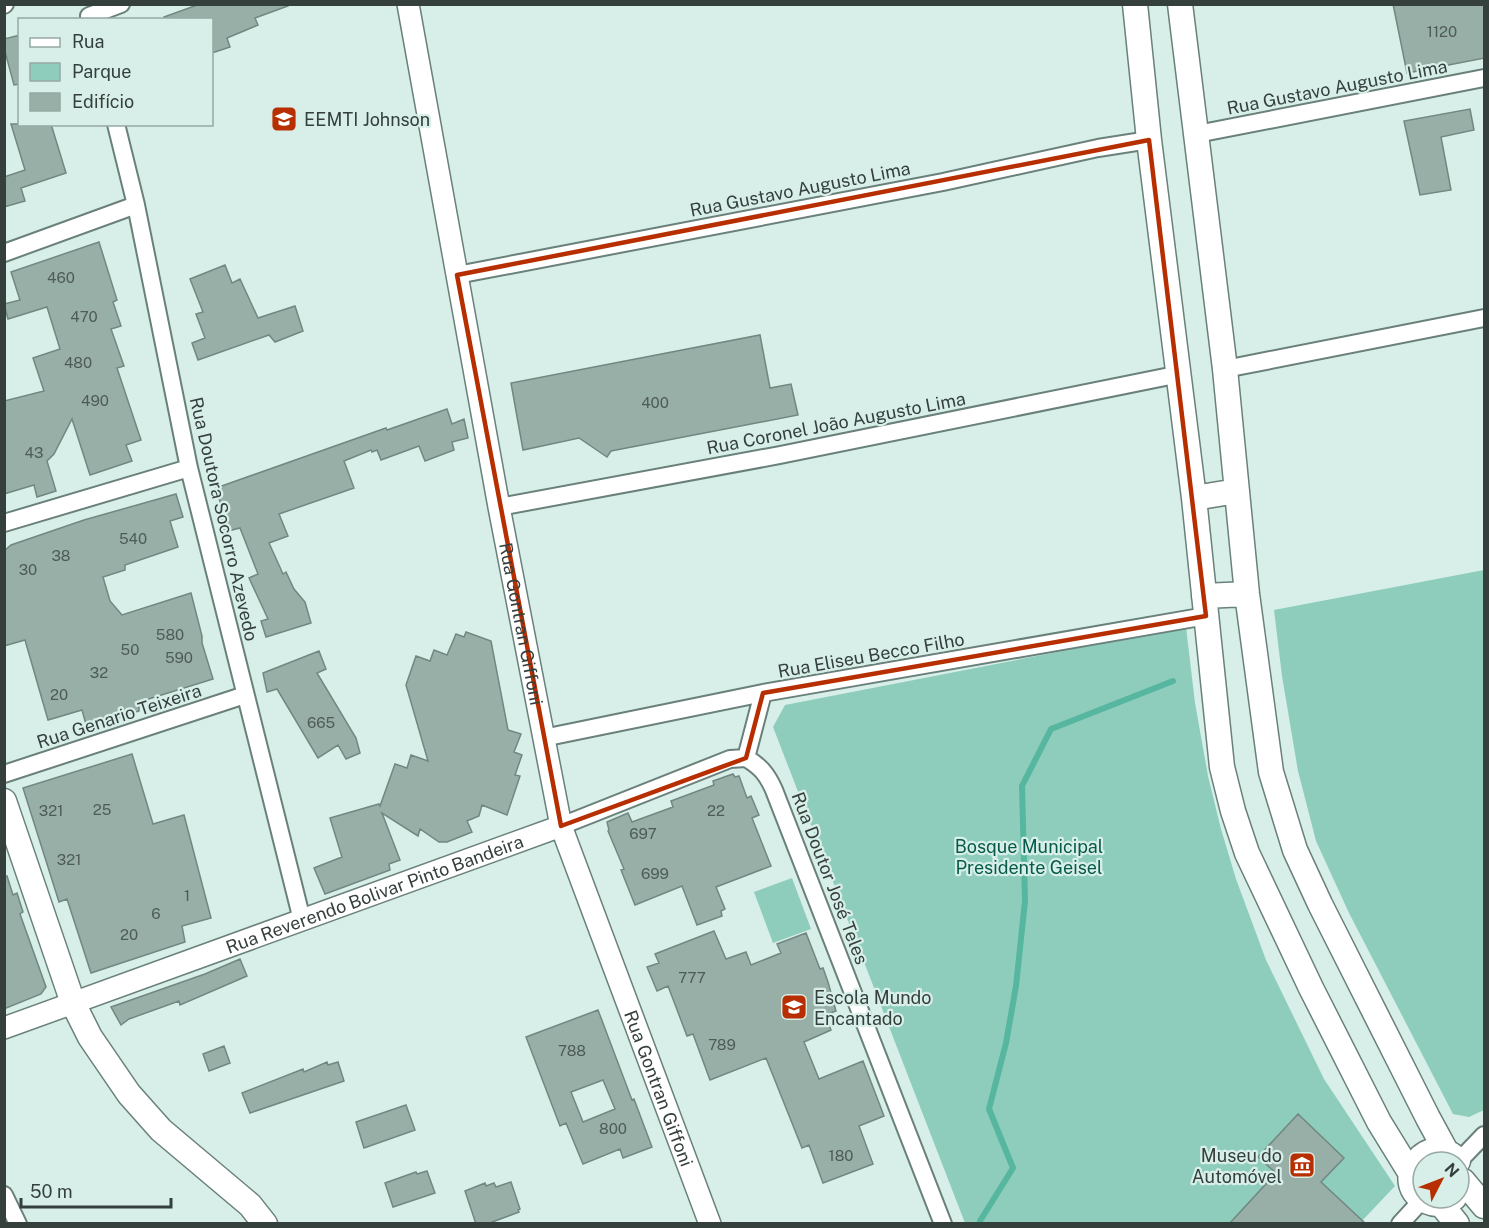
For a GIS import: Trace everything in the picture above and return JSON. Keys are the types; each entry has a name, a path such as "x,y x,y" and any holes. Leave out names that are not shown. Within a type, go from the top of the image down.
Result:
{"main road":[{"path":"1135,4 1149,140 1180,374 1222,767 1233,812 1247,853 1363,1091 1411,1174"},
{"path":"1180,4 1225,369 1247,594 1271,772 1295,850 1417,1097 1439,1150"},
{"path":"1194,498 1237,491"},
{"path":"1205,606 1247,594"},
{"path":"4,801 73,1003 90,1037 129,1094 160,1130 250,1204 265,1224"},
{"path":"1471,1195 1485,1206"}],"street":[{"path":"89,13 121,4"},
{"name":"Rua Gontran Giffoni","path":"408,4 561,826 710,1224"},
{"name":"Rua Gustavo Augusto Lima","path":"1197,134 1485,78"},
{"name":"Rua Doutora Socorro Azevedo","path":"117,126 136,205 189,468 302,920"},
{"name":"Rua Gustavo Augusto Lima","path":"457,275 943,182 1098,148 1149,140"},
{"path":"4,253 136,205"},
{"path":"1225,369 1485,318"},
{"name":"Rua Coronel João Augusto Lima","path":"500,507 780,455 1180,374"},
{"path":"4,523 189,468"},
{"name":"Rua Eliseu Becco Filho","path":"543,738 1205,606"},
{"path":"746,758 763,693"},
{"name":"Rua Genario Teixeira","path":"4,774 246,694"},
{"name":"Rua Reverendo Bolivar Pinto Bandeira","path":"4,1028 561,826 730,759 746,758"},
{"name":"Rua Doutor José Teles","path":"746,758 758,765 768,776 774,790 943,1224"},
{"path":"1471,1154 1485,1135"},
{"path":"4,1195 18,1224"},
{"path":"1400,1224 1416,1210"}],"highlighted area":[{"path":"1149,140 1206,616 763,693 746,758 561,826 457,275"}],"green space":[{"path":"1484,570 1484,1110 1469,1117 1453,1114 1349,913 1316,841 1298,771 1282,676 1274,610"},
{"name":"Bosque Municipal Presidente Geisel","path":"1186,627 1195,703 1208,776 1236,879 1266,960 1324,1079 1395,1186 1360,1223 965,1223 773,727 785,705"},
{"path":"792,878 811,929 773,943 754,892"}],"building":[{"path":"200,4 288,4 288,6 255,18 258,25 227,38 230,47 213,53 213,18 164,17"},
{"path":"1393,4 1485,4 1485,58 1407,73"},
{"path":"18,36 18,84 14,85 4,48 4,39"},
{"path":"1470,109 1474,130 1441,137 1451,190 1420,195 1404,121"},
{"path":"11,124 52,126 66,173 21,188 25,201 4,207 4,177 25,170"},
{"path":"99,242 117,300 113,302 121,326 111,329 124,366 117,368 141,440 126,445 132,461 90,475 72,419 54,454 47,461 56,491 37,497 34,485 4,494 4,401 44,391 33,358 60,349 47,307 8,319 4,304 20,300 11,272"},
{"path":"225,265 232,283 240,279 258,318 295,306 303,331 275,342 269,335 198,360 192,343 205,338 196,314 203,312 190,279"},
{"path":"760,335 770,388 791,384 798,415 611,451 607,457 579,438 523,450 511,383"},
{"path":"447,409 452,424 464,419 468,438 452,442 454,450 425,461 419,446 381,460 377,450 372,452 371,450 344,461 354,488 279,514 288,536 269,543 283,574 286,572 294,589 305,602 311,623 266,637 261,621 268,619 249,578 258,574 240,528 224,532 217,509 222,508 216,488"},
{"path":"176,494 183,517 170,521 178,547 125,565 125,570 103,577 110,601 122,615 191,593 213,679 139,702 139,711 87,728 82,710 48,720 25,640 4,646 4,551 11,545 84,520"},
{"path":"466,632 491,641 508,730 521,734 514,752 522,755 515,775 520,776 507,815 482,805 479,816 467,821 472,832 447,842 439,842 420,829 418,836 382,813 400,860 389,864 390,870 325,894 314,868 342,857 330,818 379,804 380,806 395,764 407,768 411,755 428,761 406,685 416,656 430,661 434,650 447,655 456,634 464,637"},
{"path":"319,651 326,669 317,673 356,738 360,753 346,759 338,745 318,758 277,689 267,692 263,673"},
{"path":"132,754 153,824 184,815 211,918 182,926 185,942 91,973 67,899 59,902 23,788"},
{"path":"733,774 735,777 739,776 747,798 751,796 759,815 752,818 771,866 716,887 725,909 721,911 722,916 697,925 682,886 635,905 621,870 624,869 608,831 607,822 628,813 632,822 673,807 671,801 714,785 713,781"},
{"path":"7,876 13,895 17,893 23,912 20,914 46,987 41,994 4,1009 4,877"},
{"path":"714,931 726,959 746,952 751,965 781,953 777,944 806,933 820,969 823,968 836,1011 825,1015 831,1030 804,1042 819,1079 863,1061 884,1116 859,1126 873,1164 823,1183 809,1145 802,1148 766,1058 710,1080 693,1034 687,1036 668,986 657,991 647,967 659,963 655,954"},
{"path":"240,959 247,976 180,1005 179,1001 129,1019 121,1025 111,1007 205,974"},
{"path":"598,1010 652,1147 623,1158 620,1149 583,1164 566,1123 560,1126 526,1037","holes":["603,1080 615,1109 583,1122 571,1092"]},
{"path":"224,1046 230,1063 209,1071 203,1054"},
{"path":"327,1062 328,1065 338,1062 344,1081 250,1113 242,1093"},
{"path":"406,1105 415,1130 364,1148 356,1122"},
{"name":"Museu do Automóvel","path":"1298,1114 1344,1158 1321,1182 1366,1224 1229,1224 1276,1173 1258,1157"},
{"path":"427,1171 435,1193 393,1207 385,1183 416,1172 417,1174"},
{"path":"511,1182 519,1212 487,1224 476,1224 465,1191 485,1183 486,1186 494,1183 496,1187"}],"waterway":[{"path":"980,1221 1013,1168 989,1109 1006,1043 1016,986 1025,901 1022,786 1051,729 1173,681"}],"place":[{"name":"EEMTI Johnson","path":"284,119"},
{"name":"Escola Mundo Encantado","path":"794,1007"},
{"name":"Museu do Automóvel","path":"1302,1165"}]}
